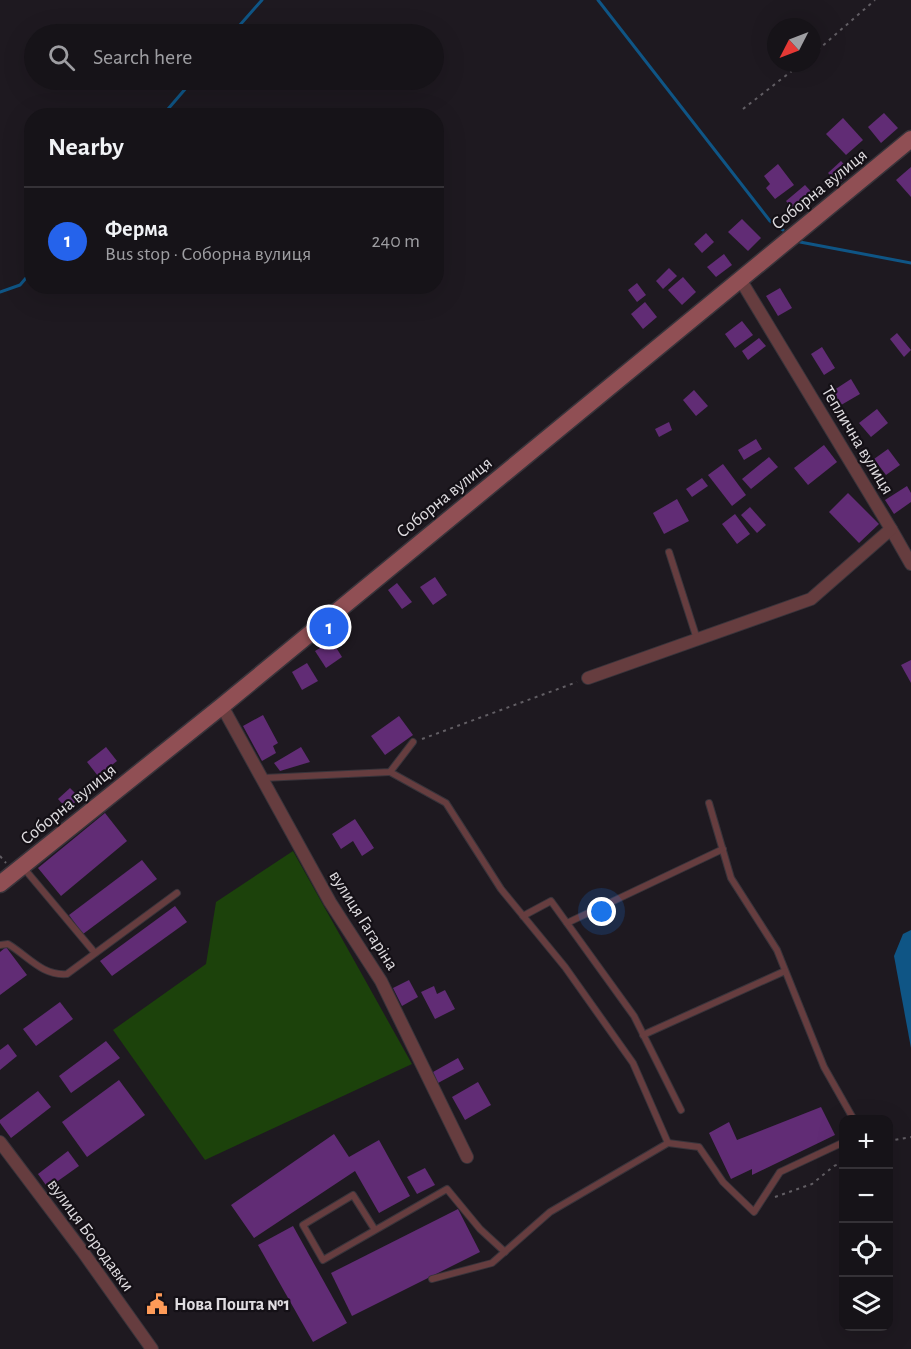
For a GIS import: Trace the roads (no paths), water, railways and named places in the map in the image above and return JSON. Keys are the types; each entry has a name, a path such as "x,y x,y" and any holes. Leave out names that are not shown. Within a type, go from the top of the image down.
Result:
{"main road":[{"name":"Соборна вулиця","path":"0,884 222,706 911,139"}],"street":[{"name":"Теплична вулиця","path":"740,279 911,564"},
{"path":"588,678 811,599 891,529"},
{"name":"вулиця Гагаріна","path":"222,706 330,902 381,981 467,1157"},
{"name":"вулиця Бородавки","path":"0,1142 152,1349"}],"lane":[{"path":"669,552 697,639"},
{"path":"390,772 413,742"},
{"path":"263,778 390,772 446,803 501,889 566,967 633,1063 668,1143"},
{"path":"709,803 731,878 777,950 824,1067 852,1115"},
{"path":"567,923 723,849"},
{"path":"22,866 95,953"},
{"path":"0,945 8,944 46,972 57,975 67,974 177,893"},
{"path":"523,916 551,901 634,1016 681,1110"},
{"path":"643,1035 785,972"},
{"path":"432,1279 492,1263 550,1212 668,1143 699,1147 723,1182 754,1212 780,1172 839,1144"},
{"path":"375,1230 353,1195 303,1225 323,1260 447,1189 480,1229 505,1252"}],"water":[{"path":"911,930 911,1048 894,956 903,934"}],"waterway":[{"path":"241,24 262,0"},
{"path":"598,0 770,221 783,230"},
{"path":"169,108 184,90"},
{"path":"800,242 911,263"},
{"path":"0,292 20,285 24,280"}],"place":[{"name":"Ферма","path":"329,627"},
{"name":"Нова Пошта №1","path":"157,1304"}]}
